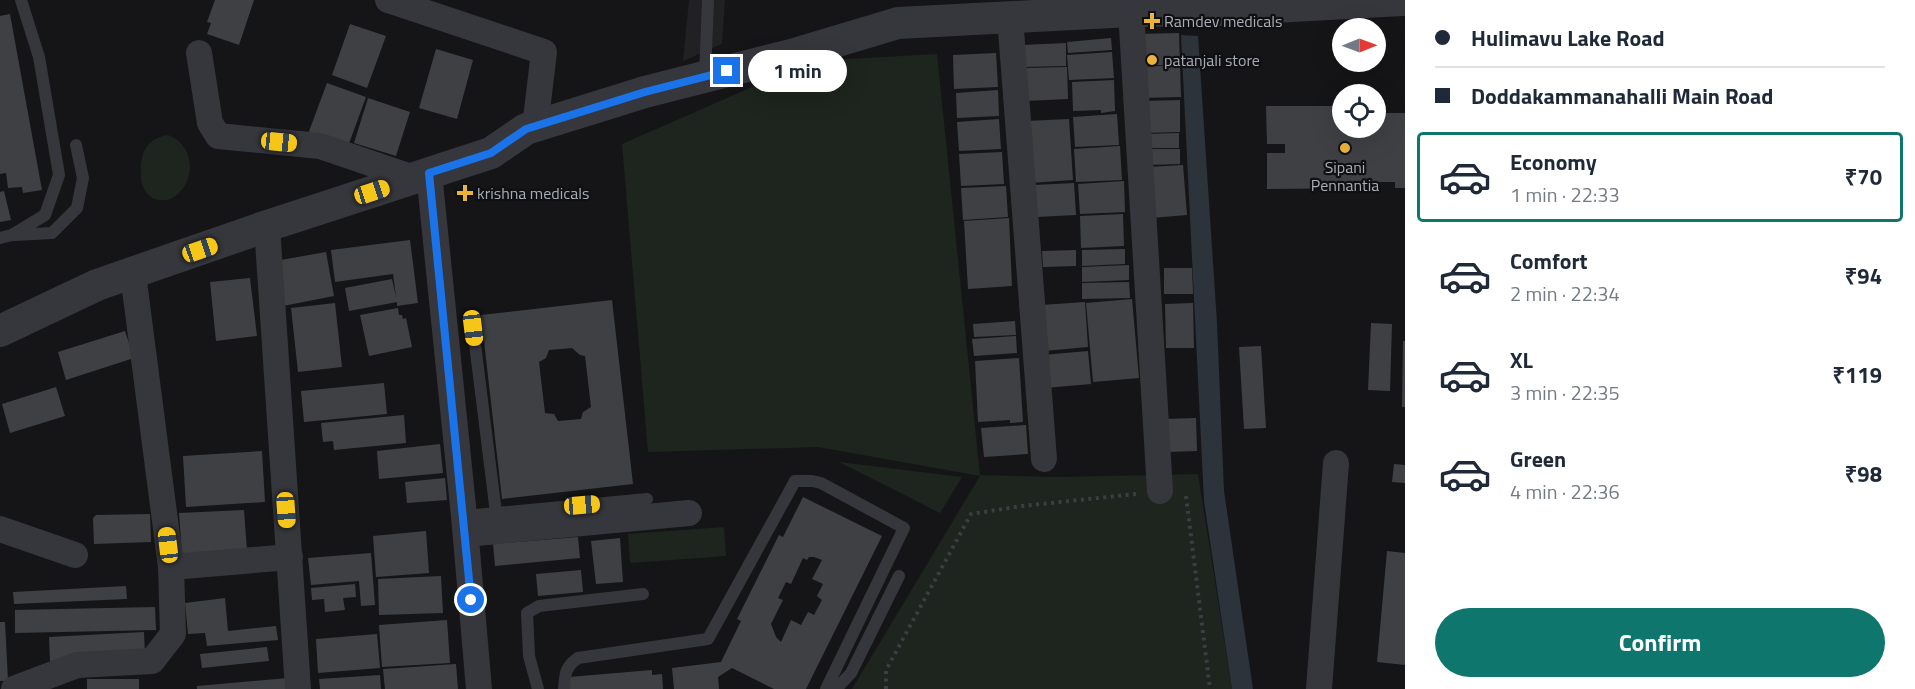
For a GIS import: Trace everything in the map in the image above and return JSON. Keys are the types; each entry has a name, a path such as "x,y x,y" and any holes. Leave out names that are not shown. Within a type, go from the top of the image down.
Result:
{"street":[{"path":"388,0 544,52 535,127"},
{"path":"0,330 97,285 267,226 491,153 526,129 645,92 898,23 1116,8 1402,0"},
{"path":"1116,8 1160,491"},
{"path":"1010,17 1044,459"},
{"path":"199,53 210,123 218,136 320,146 421,175"},
{"path":"421,175 465,525 479,689"},
{"path":"267,226 298,689"},
{"path":"14,689 77,665 152,661 173,634 171,567 133,274"},
{"path":"1319,689 1336,463"},
{"path":"465,525 689,513"},
{"path":"0,529 75,555"},
{"path":"171,567 290,557"}],"lane":[{"path":"6,236 45,215 60,175 39,57 21,0"},
{"path":"705,77 708,0"},
{"path":"6,236 52,233 77,208 83,178 76,145"},
{"path":"473,328 496,513"},
{"path":"564,689 565,671 568,665 578,658 708,639 795,481 821,483 904,528 826,689"},
{"path":"465,525 496,513 647,499"},
{"path":"836,689 851,673 899,576"},
{"path":"538,689 529,656 527,613 539,606 643,594"}],"path":[{"path":"886,689 886,670 971,514 1022,506 1185,490 1210,689"}],"shaded area":[{"path":"689,0 725,0 722,44 683,61"},
{"path":"1181,35 1198,36 1217,323 1224,491 1253,689 1232,689 1204,501"},
{"path":"937,54 980,475 1058,477 1198,474 1232,689 852,689 980,476 818,447 648,452 622,144 811,61"},
{"path":"168,135 175,138 185,149 190,170 185,185 179,193 173,198 158,200 146,193 143,185 141,176 143,154 154,140"},
{"path":"839,462 962,477 940,513"},
{"path":"724,527 726,556 630,563 628,534"}],"building":[{"path":"215,0 254,0 239,45 207,34 211,23 207,22"},
{"path":"10,14 42,190 23,193 22,187 8,188 6,173 0,174 0,16"},
{"path":"350,24 386,36 367,88 332,75"},
{"path":"1179,33 1181,97 1140,98 1139,67 1177,65 1139,65 1138,34"},
{"path":"1111,38 1112,50 1068,53 1067,42"},
{"path":"1066,43 1066,66 1023,67 1022,45"},
{"path":"436,49 473,60 457,119 419,108"},
{"path":"1112,52 1114,78 1069,80 1067,55"},
{"path":"996,53 998,87 954,89 953,55"},
{"path":"1067,67 1068,99 1025,101 1024,68"},
{"path":"1114,80 1115,111 1101,113 1101,110 1073,111 1072,82"},
{"path":"327,83 366,97 347,149 308,134"},
{"path":"998,90 999,116 957,118 956,93"},
{"path":"368,98 410,112 396,156 354,143"},
{"path":"1180,100 1180,132 1143,133 1142,101"},
{"name":"Sipani Pennantia","path":"1266,106 1332,106 1332,138 1386,138 1386,113 1405,113 1405,188 1395,188 1395,182 1363,182 1363,188 1267,189 1267,153 1285,153 1285,144 1267,144"},
{"path":"1117,114 1119,145 1075,147 1073,117"},
{"path":"999,119 1001,149 959,151 957,122"},
{"path":"1069,119 1073,180 1029,183 1026,121"},
{"path":"1179,133 1179,148 1146,148 1145,134"},
{"path":"1120,146 1122,180 1076,182 1074,149"},
{"path":"1146,149 1180,149 1180,164 1147,165"},
{"path":"1002,152 1004,184 961,186 959,154"},
{"path":"1183,165 1187,215 1151,218 1148,167"},
{"path":"1124,181 1125,212 1080,214 1078,184"},
{"path":"1074,183 1076,215 1036,217 1034,185"},
{"path":"1006,186 1008,217 963,220 961,188"},
{"path":"4,191 11,220 0,222 0,192"},
{"path":"1123,214 1124,246 1081,248 1080,216"},
{"path":"1009,218 1012,286 968,289 964,221"},
{"path":"410,240 418,303 397,306 397,302 349,311 345,288 392,279 396,297 393,274 335,282 331,250"},
{"path":"1125,249 1125,264 1082,266 1082,250"},
{"path":"1076,250 1076,266 1043,267 1042,251"},
{"path":"326,252 334,296 283,306 275,261"},
{"path":"1129,265 1129,280 1082,282 1082,267"},
{"path":"1164,268 1192,268 1193,294 1164,294"},
{"path":"250,278 257,336 216,341 210,282"},
{"path":"1129,282 1130,298 1082,299 1082,283"},
{"path":"1132,299 1139,378 1093,382 1086,303"},
{"path":"612,300 633,484 502,499 481,315","holes":["572,348 585,356 591,407 583,412 581,419 558,421 554,414 545,413 539,362 546,358 549,350"]},
{"path":"1085,302 1088,347 1044,351 1041,305"},
{"path":"335,303 342,367 298,372 291,308"},
{"path":"1193,303 1194,348 1166,348 1165,304"},
{"path":"398,308 399,315 402,315 403,319 406,318 412,347 369,356 360,315"},
{"path":"1015,321 1016,335 974,337 973,324"},
{"path":"1371,323 1392,324 1390,391 1368,390"},
{"path":"125,331 134,358 66,380 58,352"},
{"path":"1016,336 1017,353 974,356 972,339"},
{"path":"1403,341 1405,341 1405,407 1402,407"},
{"path":"1261,346 1266,428 1244,429 1239,347"},
{"path":"1088,351 1091,384 1045,388 1042,355"},
{"path":"1019,358 1023,422 1010,423 1010,420 978,422 975,361"},
{"path":"384,383 387,414 304,422 301,391"},
{"path":"56,387 65,416 10,433 2,404"},
{"path":"404,415 406,443 334,450 333,441 323,442 321,423"},
{"path":"1196,418 1197,451 1165,452 1164,419"},
{"path":"1026,425 1028,454 984,457 981,428"},
{"path":"440,444 443,473 379,479 377,451"},
{"path":"262,451 265,502 186,507 183,456"},
{"path":"1394,464 1405,465 1405,483 1392,482"},
{"path":"445,478 447,500 407,503 405,482"},
{"path":"803,497 882,536 806,689 774,689 732,668 718,677 719,689 674,689 672,668 721,662 741,621 737,619 779,535 783,537","holes":["809,557 822,560 812,579 823,584 817,596 822,600 814,615 808,612 801,625 791,620 781,642 776,637 771,624 783,600 778,598 786,582 791,584 803,558 807,560"]},
{"path":"244,510 247,551 182,555 179,513"},
{"path":"150,514 151,542 94,544 93,518 96,515"},
{"path":"426,531 429,573 376,577 373,536"},
{"path":"578,537 580,558 495,566 493,544"},
{"path":"620,538 623,582 596,584 591,541"},
{"path":"1387,551 1405,553 1405,665 1377,662"},
{"path":"371,553 375,605 361,606 359,581 311,585 308,558"},
{"path":"581,570 583,592 538,596 536,574"},
{"path":"441,576 443,613 379,615 378,579"},
{"path":"355,584 356,597 343,598 345,610 325,612 324,599 312,600 311,588"},
{"path":"126,586 127,599 14,604 13,592"},
{"path":"225,598 228,631 276,626 278,640 207,646 205,633 188,634 185,603"},
{"path":"155,607 156,630 15,633 15,610"},
{"path":"447,620 450,663 382,667 379,625"},
{"path":"0,622 5,622 8,681 0,681"},
{"path":"144,632 145,656 50,661 49,637"},
{"path":"377,634 380,668 318,673 316,639"},
{"path":"267,647 269,661 202,668 200,654"},
{"path":"456,664 458,689 385,689 383,669"},
{"path":"652,670 652,675 662,674 663,689 570,689 569,677"},
{"path":"380,675 381,689 320,689 319,679"},
{"path":"288,678 290,689 197,689 197,686"},
{"path":"87,679 139,679 139,689 87,689"}],"place":[{"name":"Ramdev medicals","path":"1152,21"},
{"name":"patanjali store","path":"1152,60"},
{"name":"Sipani Pennantia","path":"1345,148"},
{"name":"krishna medicals","path":"465,193"}],"route":[{"path":"471,600 429,173 491,153 526,129 645,92 727,71"}]}
